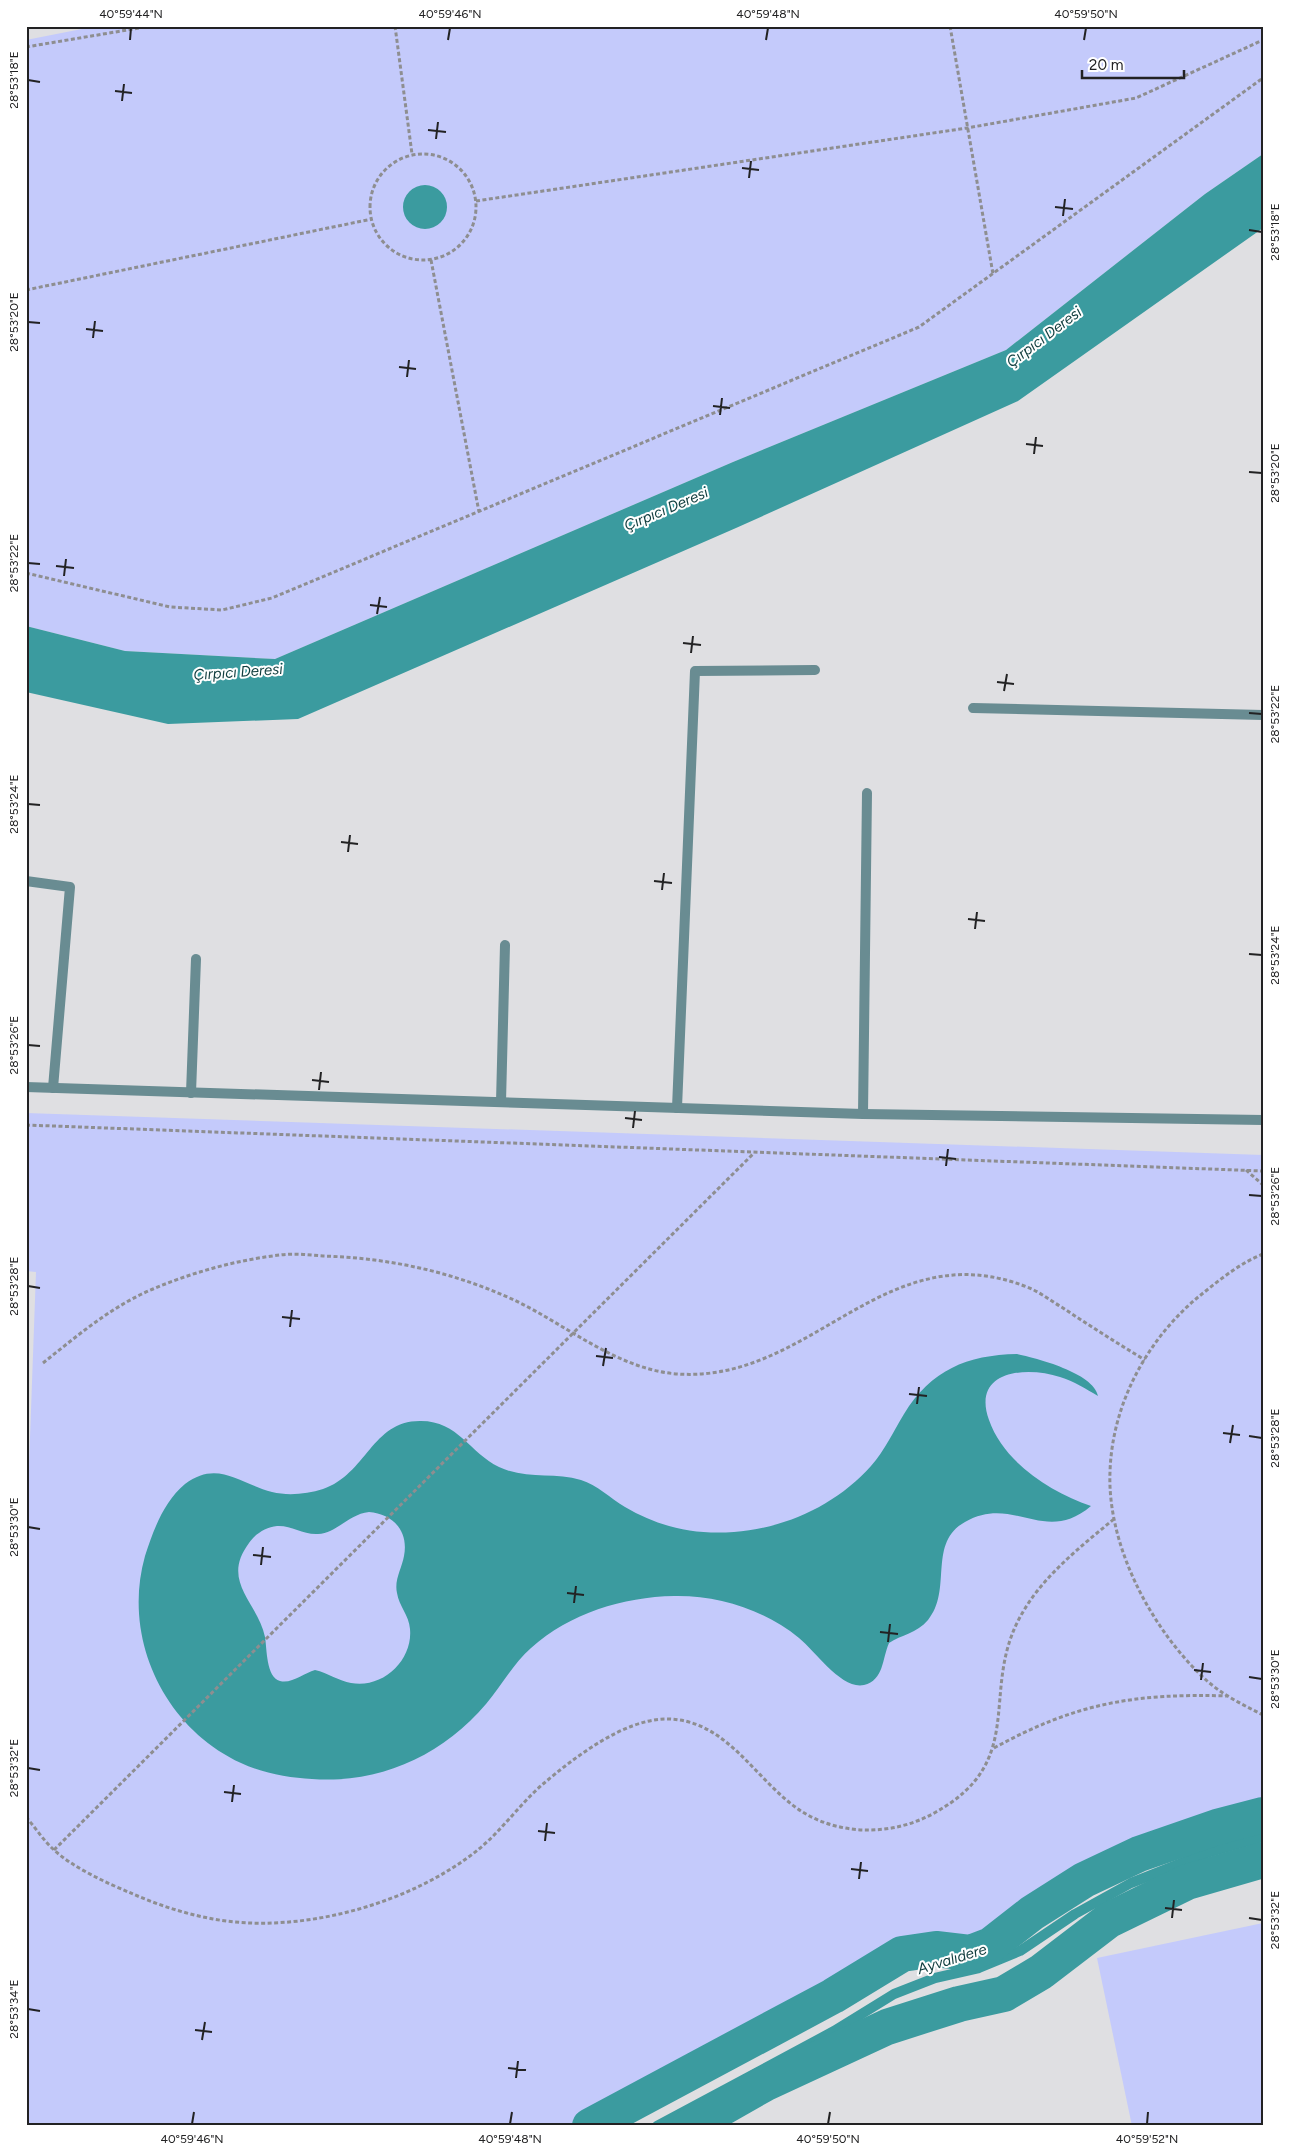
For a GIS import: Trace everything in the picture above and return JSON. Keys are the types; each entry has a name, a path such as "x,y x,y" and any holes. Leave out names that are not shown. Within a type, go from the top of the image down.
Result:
{"street":[{"path":"677,1108 695,671 814,670"},
{"path":"973,708 1263,715"},
{"path":"863,1114 867,793"},
{"path":"26,881 70,887 54,1088"},
{"path":"501,1102 505,945"},
{"path":"191,1092 196,959"},
{"path":"26,1087 863,1114 1263,1120"}],"path":[{"path":"26,47 151,26"},
{"path":"395,26 412,154"},
{"path":"950,26 992,274"},
{"path":"476,200 967,128 1136,98 1263,40"},
{"path":"26,573 170,607 222,610 272,598 919,327 1263,78"},
{"path":"428,153 446,158 460,167 470,181 476,200 476,214 472,231 461,245 447,255 431,260 412,260 396,253 382,241 373,226 370,207 373,190 381,174 395,162 412,154 428,153"},
{"path":"26,290 372,219"},
{"path":"431,260 479,512"},
{"path":"26,1125 1263,1171"},
{"path":"54,1850 755,1153"},
{"path":"1246,1170 1263,1185"},
{"path":"43,1362 95,1322 151,1290 214,1267 283,1254 367,1257 446,1274 515,1301 620,1357 647,1368 675,1374 703,1374 730,1371 760,1362 890,1291 922,1279 958,1273 993,1276 1030,1288 1144,1360"},
{"path":"1263,1254 1250,1260 1215,1284 1182,1311 1152,1346 1128,1386 1116,1429 1110,1472 1114,1519 1128,1566 1153,1616 1172,1646 1206,1681 1263,1715"},
{"path":"26,1817 54,1850 104,1882 159,1905 215,1920 275,1923 334,1916 388,1900 436,1878 478,1849 542,1785 600,1742 623,1729 646,1720 670,1719 694,1723 714,1732 802,1812 827,1824 855,1830 883,1830 912,1823 937,1812 980,1775 994,1748 1007,1652 1018,1621 1036,1593 1059,1568 1114,1519"},
{"path":"994,1748 1046,1722 1099,1704 1129,1698 1158,1696 1229,1696"}],"shaded area":[{"path":"97,26 1263,26 1263,154 1205,194 1006,350 733,462 275,659 125,651 26,626 26,40"},
{"path":"26,1113 1263,1155 1263,1815 1217,1827 1139,1854 1084,1880 1032,1913 991,1945 970,1953 936,1949 902,1954 833,1996 590,2126 26,2126 26,1465 29,1465 36,1272 26,1271"},
{"path":"1263,1923 1263,2126 1132,2126 1097,1958"}],"water":[{"name":"Çırpıcı Deresi","path":"1263,154 1263,228 1018,401 736,528 298,719 168,724 26,692 26,626 125,651 275,659 733,462 1006,350 1205,194"},
{"path":"425,185 437,189 443,195 447,207 443,219 437,225 425,229 413,225 407,219 403,207 407,195 413,189"},
{"path":"1017,1354 1050,1363 1076,1374 1094,1388 1098,1396 1060,1377 1032,1372 1018,1373 1005,1376 995,1382 988,1391 986,1403 989,1420 996,1435 1017,1462 1031,1474 1060,1493 1091,1506 1074,1517 1058,1521 1043,1521 999,1513 983,1515 965,1522 954,1531 947,1542 943,1554 939,1595 935,1608 928,1620 914,1631 889,1643 879,1674 871,1682 864,1685 847,1682 830,1669 799,1638 786,1628 771,1619 740,1606 724,1601 691,1596 655,1597 636,1600 598,1609 580,1616 546,1636 518,1661 486,1704 469,1722 429,1752 408,1763 361,1777 312,1779 258,1770 241,1763 214,1747 190,1727 170,1703 155,1676 145,1648 139,1617 139,1587 145,1556 165,1508 185,1484 197,1477 219,1473 272,1492 284,1494 317,1491 338,1482 350,1472 380,1438 391,1429 405,1423 434,1422 454,1432 499,1467 530,1475 561,1476 581,1480 593,1485 625,1507 651,1520 691,1531 719,1533 753,1530 791,1520 826,1503 842,1492 857,1480 876,1460 904,1414 926,1386 938,1376 966,1362 999,1355","holes":["362,1513 377,1513 392,1520 404,1538 404,1556 396,1588 410,1629 407,1651 394,1670 385,1677 363,1684 347,1682 315,1670 293,1680 280,1681 272,1674 261,1625 239,1581 238,1569 241,1557 249,1543 261,1531 277,1526 318,1534 325,1533"]}],"waterway":[{"path":"590,2126 833,1996 902,1954 936,1949 970,1953 991,1945 1032,1913 1084,1880 1139,1854 1217,1827 1263,1815"},
{"name":"Ayvalıdere","path":"657,2126 834,2031 894,1994 935,1978 979,1968 1020,1951 1075,1914 1131,1883 1207,1853 1263,1837"},
{"path":"690,2126 764,2084 887,2027 959,2004 1004,1994 1041,1972 1109,1920 1187,1882 1263,1860"}]}
